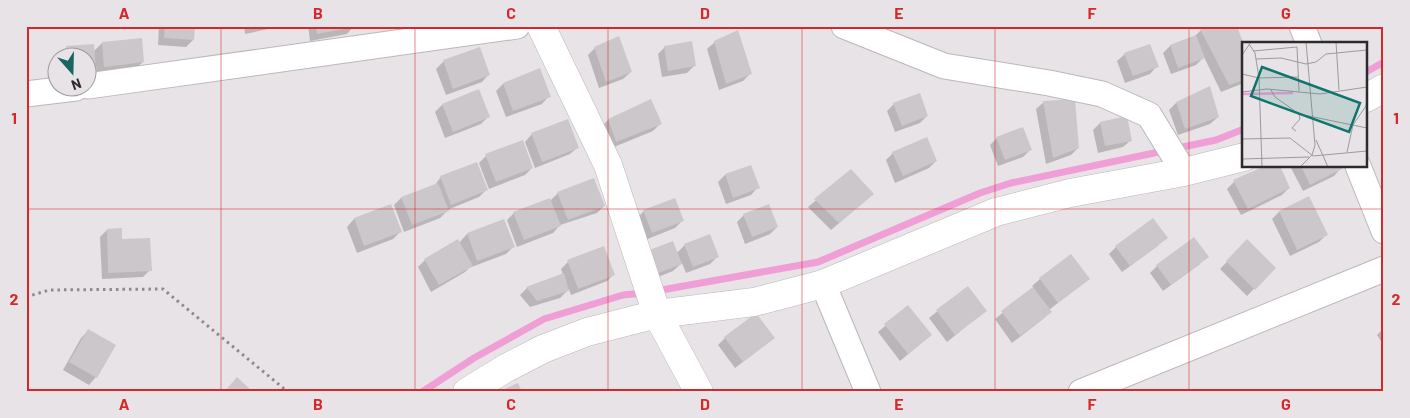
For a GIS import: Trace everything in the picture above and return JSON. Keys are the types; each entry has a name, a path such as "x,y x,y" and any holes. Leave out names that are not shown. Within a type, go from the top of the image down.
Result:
{"street":[{"path":"98,85 517,26"},
{"path":"541,26 608,165 658,314 699,392"},
{"path":"844,26 944,66 1049,83 1102,94 1149,115 1184,172"},
{"path":"1302,26 1308,42"},
{"path":"1368,97 1384,88"},
{"path":"26,94 48,91"},
{"path":"467,392 506,368 543,349 586,332 658,314 754,302 823,284 996,212 1070,193 1184,172 1242,158"},
{"path":"1359,168 1384,231"},
{"path":"1081,392 1384,269"},
{"path":"823,284 868,392"}],"path":[{"path":"26,297 49,290 163,289 288,392"}],"building":[{"path":"165,26 195,26 194,40 164,38"},
{"path":"316,26 354,26 354,27 317,34"},
{"path":"1206,26 1237,26 1243,42 1242,81 1229,85 1200,29"},
{"path":"738,30 752,74 726,84 714,41"},
{"path":"1196,35 1205,58 1178,68 1170,45"},
{"path":"619,36 632,72 606,82 594,47"},
{"path":"142,38 144,62 104,67 102,42"},
{"path":"692,41 696,66 668,71 664,46"},
{"path":"94,44 94,48 66,48 66,46"},
{"path":"1150,44 1159,67 1133,76 1124,53"},
{"path":"480,47 490,75 453,89 443,60"},
{"path":"540,68 551,97 513,111 503,83"},
{"path":"1210,86 1219,117 1185,129 1176,102"},
{"path":"479,89 490,117 453,132 442,104"},
{"path":"920,93 928,116 902,126 893,103"},
{"path":"651,99 662,124 616,142 608,119"},
{"path":"1075,99 1079,148 1053,158 1043,101"},
{"path":"1127,116 1132,141 1105,146 1100,122"},
{"path":"568,119 579,148 542,162 531,133"},
{"path":"1023,127 1032,150 1005,160 996,137"},
{"path":"927,137 937,161 903,176 892,152"},
{"path":"523,140 533,168 496,182 485,154"},
{"path":"477,162 488,190 451,205 440,176"},
{"path":"751,165 760,188 733,198 725,174"},
{"path":"1260,168 1281,168 1290,188 1248,209 1233,180"},
{"path":"1302,168 1342,168 1342,169 1310,185"},
{"path":"851,169 874,194 839,223 814,199"},
{"path":"594,178 605,206 568,220 557,192"},
{"path":"438,183 449,211 412,225 401,197"},
{"path":"1309,196 1328,235 1297,250 1279,211"},
{"path":"550,198 561,226 524,240 513,212"},
{"path":"675,198 684,221 652,233 643,210"},
{"path":"391,204 402,232 364,246 354,218"},
{"path":"769,204 778,227 752,237 743,214"},
{"path":"1153,218 1168,238 1130,266 1115,246"},
{"path":"504,219 515,247 477,261 467,233"},
{"path":"122,228 122,239 150,238 152,271 108,273 107,229"},
{"path":"710,234 719,257 693,267 684,244"},
{"path":"1194,237 1209,257 1171,285 1156,265"},
{"path":"458,239 473,266 439,285 424,259"},
{"path":"1247,239 1276,268 1255,290 1226,261"},
{"path":"673,241 682,264 656,274 647,251"},
{"path":"604,246 615,275 578,289 567,260"},
{"path":"1071,254 1090,279 1058,303 1039,278"},
{"path":"564,273 569,291 537,301 526,287"},
{"path":"968,286 987,311 955,335 936,310"},
{"path":"1033,287 1052,312 1020,336 1001,311"},
{"path":"908,305 932,335 908,354 884,324"},
{"path":"756,313 775,338 743,362 724,337"},
{"path":"88,329 116,345 97,378 69,362"},
{"path":"237,377 253,392 224,392"},
{"path":"518,383 522,392 498,392"}],"waterway":[{"path":"1368,71 1384,62"},
{"path":"656,291 818,262 980,193 1011,183 1216,140 1242,130"},
{"path":"422,392 474,358 544,319 623,295 643,293"}]}
